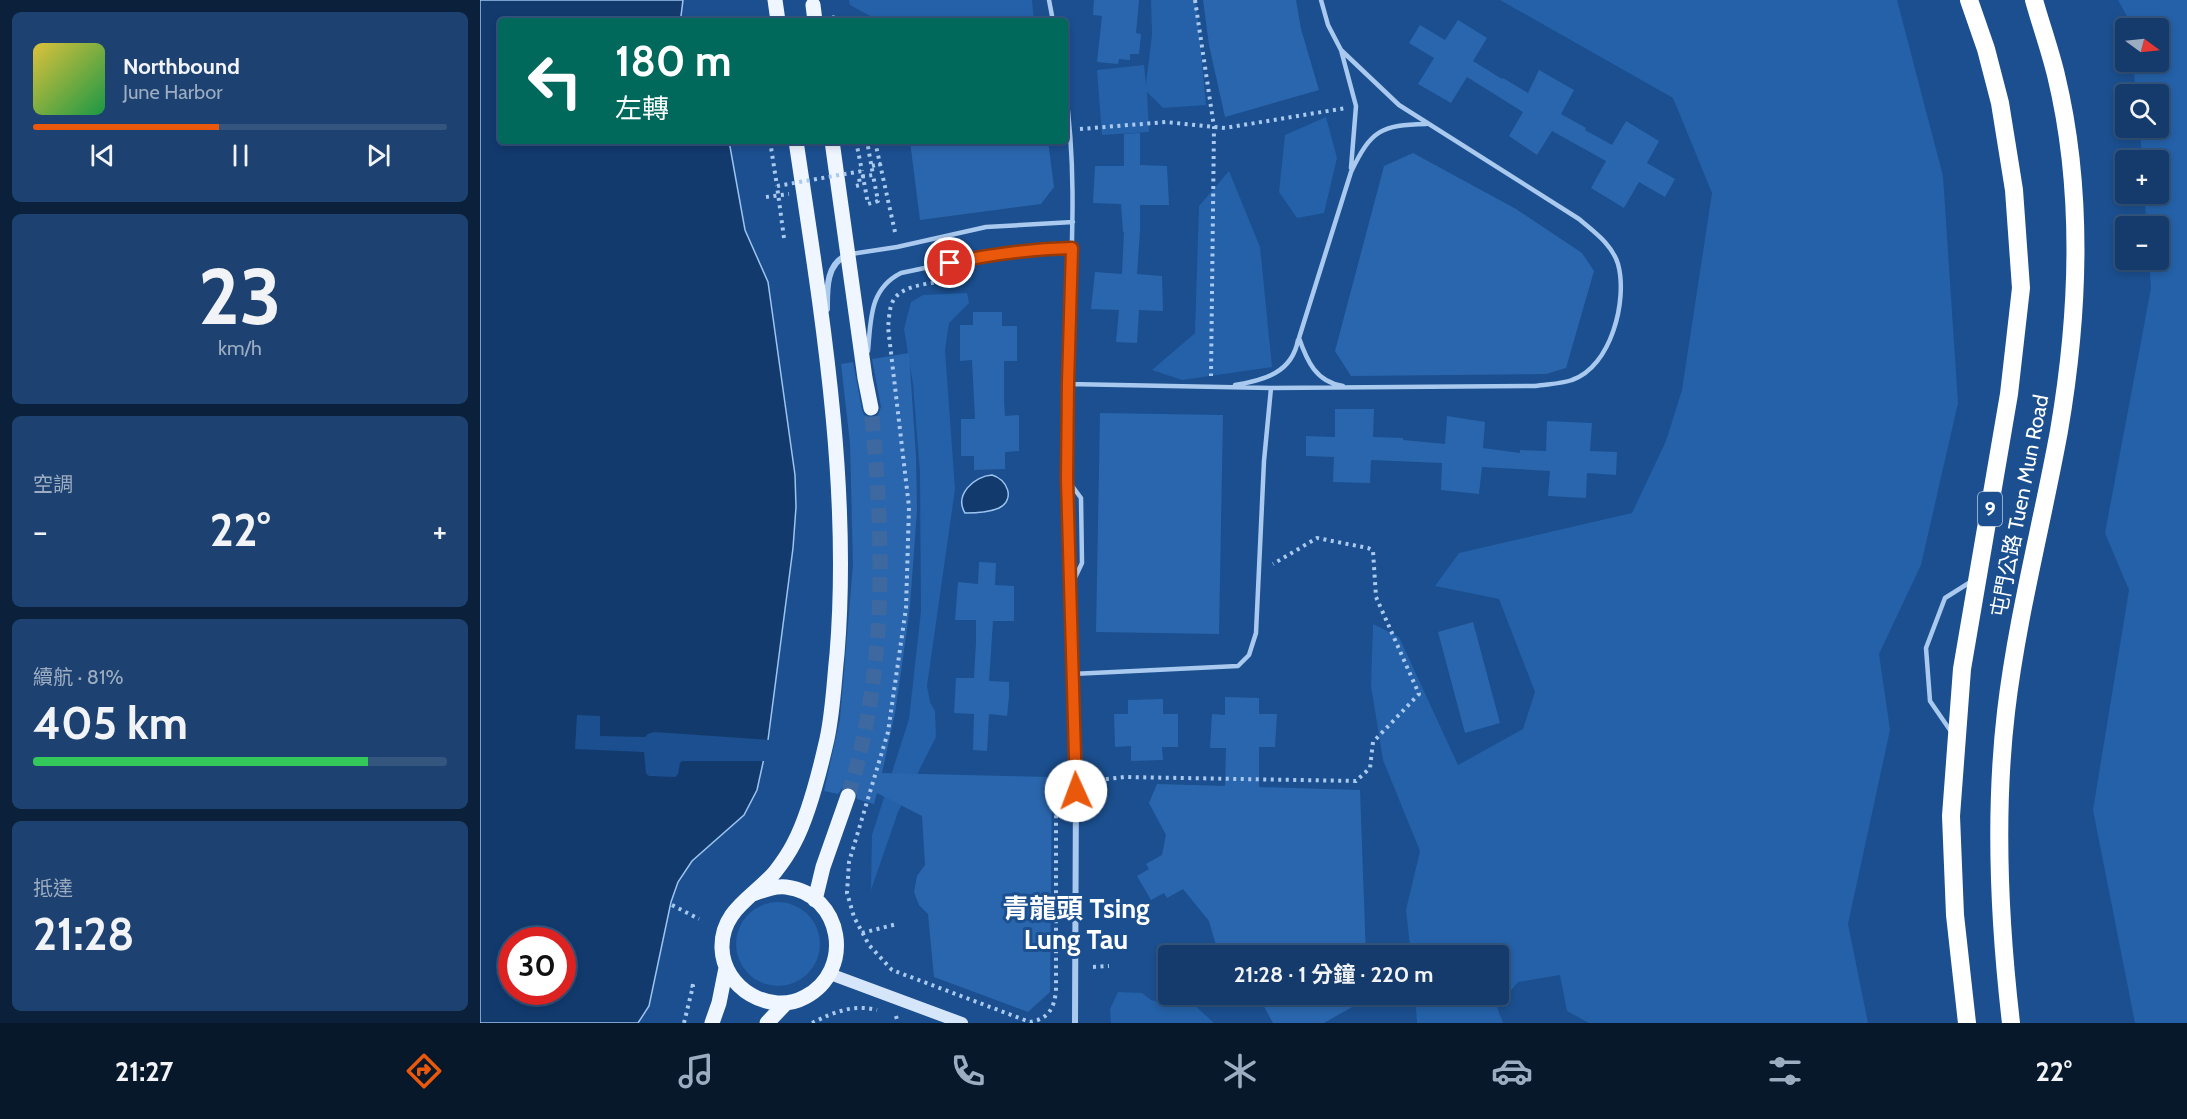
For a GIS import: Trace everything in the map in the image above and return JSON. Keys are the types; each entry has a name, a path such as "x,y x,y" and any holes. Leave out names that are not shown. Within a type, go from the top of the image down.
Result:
{"highway":[{"name":"屯門公路 Tuen Mun Road","path":"1967,1023 1954,915 1951,816 1962,669 2009,394 2021,288 2014,190 2000,103 1970,0"},
{"name":"屯門公路 Tuen Mun Road","path":"2011,1023 2000,885 2000,776 2012,669 2063,402 2075,285 2073,203 2065,126 2055,74 2034,0"}],"main road":[{"path":"775,0 778,18"},
{"path":"813,5 815,18"},
{"path":"753,894 769,888 786,887 803,892 815,900 830,916 837,935 837,955 830,974 819,988 803,999 786,1003 767,1002 750,996 736,984 726,968 722,951 723,934 729,918 739,904 753,894 776,871 795,842 812,795 827,738 833,692 841,602 840,531 829,381 796,144"},
{"path":"832,144 871,408"},
{"path":"815,900 823,867 848,796"},
{"path":"712,1023 719,1003 726,968"},
{"path":"767,1023 786,1003"}],"street":[{"path":"829,381 827,286 834,265 841,258 849,255"},
{"path":"1075,1023 1076,779"},
{"path":"830,974 962,1023"}],"lane":[{"path":"1049,0 1052,18"},
{"path":"1321,0 1328,25 1341,50 1356,106 1351,172"},
{"path":"1068,384 1271,388 1535,386 1572,380 1592,367 1604,351 1616,322 1622,291 1617,263 1604,240 1569,213 1399,105 1341,50"},
{"path":"1068,109 1071,130 1073,222 1067,479 1076,779"},
{"path":"1224,387 1275,375 1287,365 1296,351 1351,172 1359,154 1370,140 1385,128 1428,124"},
{"path":"849,255 986,227 1073,222"},
{"path":"865,378 875,299 889,279 901,273 987,255 1072,248"},
{"path":"1299,338 1315,372 1326,381 1360,388"},
{"path":"1072,674 1238,666 1249,655 1256,633 1264,461 1271,388"},
{"path":"1067,479 1081,498 1082,563 1070,587"},
{"path":"1957,740 1930,701 1926,648 1945,597 1977,578"}],"path":[{"path":"1195,0 1214,127 1210,387"},
{"path":"1071,130 1166,122 1225,128 1356,106"},
{"path":"770,144 784,238"},
{"path":"857,144 868,204 878,201 868,144"},
{"path":"876,144 895,232"},
{"path":"872,166 880,164"},
{"path":"777,186 862,171"},
{"path":"856,186 860,185 858,177 873,175"},
{"path":"766,197 789,194"},
{"path":"956,280 918,286 900,292 892,303 888,327 909,507 906,608 888,732 849,862 847,893 854,917 869,945 892,970 1030,1022 1042,1020 1050,1013 1056,991 1056,781"},
{"path":"1091,781 1124,777 1356,781 1370,768 1372,742 1419,694 1376,597 1373,551 1317,538 1273,564"},
{"path":"672,905 699,919"},
{"path":"862,933 897,924"},
{"path":"1094,967 1109,966"},
{"path":"684,1023 693,987 687,985"},
{"path":"812,1023 845,1009 861,1006 902,1018"},
{"path":"896,1016 898,1023"}],"shaded area":[{"path":"480,0 683,0 682,18 498,18 498,144 730,144 745,230 768,282 795,475 796,507 793,548 768,740 757,790 744,815 692,861 678,882 671,902 649,1006 638,1023 480,1023"},
{"path":"849,0 1032,0 1034,18 873,18 850,5"},
{"path":"1151,0 1196,0 1206,105 1163,108 1147,92 1149,132 1102,135 1097,70 1144,65 1146,84 1152,35"},
{"path":"1500,0 1897,0 1943,176 1958,403 1921,565 1879,654 1890,730 1848,924 1868,1023 1589,1023 1567,1011 1560,975 1518,982 1509,993 1509,945 1410,945 1406,910 1420,851 1383,760 1371,686 1373,624 1399,637 1458,765 1523,729 1535,692 1499,599 1435,586 1459,553 1632,513 1666,441 1682,390 1712,193 1673,98"},
{"path":"2118,0 2187,0 2187,1023 2135,1023 2093,810 2129,590 2105,533 2151,288 2150,270 2169,270 2169,216 2146,216 2145,204 2169,204 2169,150 2141,150 2141,138 2169,138 2169,84 2135,84 2134,72 2169,72 2169,18 2128,18"},
{"path":"1326,117 1337,158 1324,213 1297,218 1279,192 1285,135"},
{"path":"1229,171 1260,247 1272,367 1182,380 1152,370 1195,333 1199,206"},
{"path":"967,293 969,303 949,323 945,350 955,489 927,686 930,702 935,711 936,737 898,812 871,890 872,835 909,719 921,611 920,473 913,384 904,329 911,302 923,295"},
{"path":"992,475 1002,481 1008,490 1007,500 999,508 965,513 962,506 964,493 979,479"},
{"path":"770,902 786,902 802,909 813,920 820,936 817,960 808,974 786,986 770,986 754,979 743,968 736,952 736,936 743,920 754,909"},
{"path":"1118,992 1142,993 1151,1000 1158,1002 1158,1005 1194,1005 1214,1023 1111,1023 1110,1009"},
{"path":"1416,1005 1499,1005 1497,1007 1503,1023 1417,1023"}],"pier":[{"path":"577,715 600,716 600,736 645,737 654,732 771,740 767,761 682,761 675,777 649,776 646,773 644,752 575,749"}],"building":[{"path":"1094,0 1139,0 1136,33 1141,34 1139,54 1130,54 1130,60 1119,59 1118,64 1097,62 1102,16 1093,15"},
{"path":"1203,0 1296,0 1301,29 1319,90 1225,117 1209,45"},
{"path":"1458,20 1487,38 1473,61 1502,79 1528,93 1539,70 1574,90 1561,114 1586,128 1585,130 1612,145 1626,121 1659,141 1647,163 1675,179 1665,197 1639,182 1624,208 1591,188 1606,161 1552,131 1537,155 1509,136 1523,112 1467,77 1451,103 1418,84 1434,58 1409,43 1420,25 1445,40"},
{"path":"1140,133 1140,165 1167,166 1169,205 1140,205 1137,274 1162,276 1163,311 1139,310 1137,343 1116,342 1119,310 1091,309 1095,272 1122,274 1124,232 1121,204 1093,203 1095,166 1124,166 1124,134"},
{"path":"910,144 1048,144 1054,187 1041,204 920,220"},
{"path":"1413,153 1516,209 1582,253 1594,271 1566,368 1546,374 1351,376 1335,351 1384,166"},
{"path":"973,312 1002,312 1002,326 1017,326 1017,361 1004,361 1004,401 1005,416 1019,415 1019,451 1005,452 1005,469 974,470 974,456 961,456 961,419 975,419 972,360 960,361 960,325 973,325"},
{"path":"909,353 917,510 910,606 895,713 882,773 1052,777 1050,992 1028,1012 934,977 928,914 919,905 914,892 917,876 925,865 922,816 877,793 874,804 857,799 856,790 851,787 842,788 838,794 824,791 840,719 853,565 850,443 841,364 853,362 862,410 864,415 872,418 878,415 881,407 872,359"},
{"path":"1335,409 1374,409 1373,437 1403,438 1403,440 1445,444 1447,416 1485,422 1483,448 1520,453 1520,450 1546,451 1547,421 1592,423 1590,451 1617,452 1616,475 1587,473 1586,498 1548,496 1550,471 1482,467 1479,494 1441,490 1442,463 1371,460 1370,483 1333,482 1334,457 1306,456 1306,436 1335,437"},
{"path":"1100,413 1223,415 1219,634 1096,632"},
{"path":"979,562 996,563 995,585 1014,586 1014,621 993,621 989,681 1009,682 1009,697 1007,716 989,714 987,751 973,750 974,714 954,713 956,678 974,678 976,642 976,620 955,620 958,582 978,584"},
{"path":"1473,622 1500,723 1465,733 1438,632"},
{"path":"1225,697 1259,698 1259,714 1277,714 1275,747 1259,747 1259,787 1360,790 1366,945 1216,945 1209,921 1183,889 1167,898 1164,893 1151,900 1137,876 1149,869 1146,864 1162,855 1166,835 1149,803 1157,784 1225,786 1226,748 1210,748 1212,714 1225,715"},
{"path":"1163,699 1163,714 1178,714 1178,747 1162,747 1163,760 1131,761 1131,746 1115,747 1114,714 1128,714 1128,700"},
{"path":"1263,1005 1356,1005 1324,1023 1273,1023"}],"tunnel":[{"path":"848,796 861,749 870,701 879,604 879,505 871,408"}],"district":[{"name":"青龍頭 Tsing Lung Tau","path":"1076,924"}],"route":[{"path":"950,263 987,255 1072,248 1067,479 1076,791"}]}
